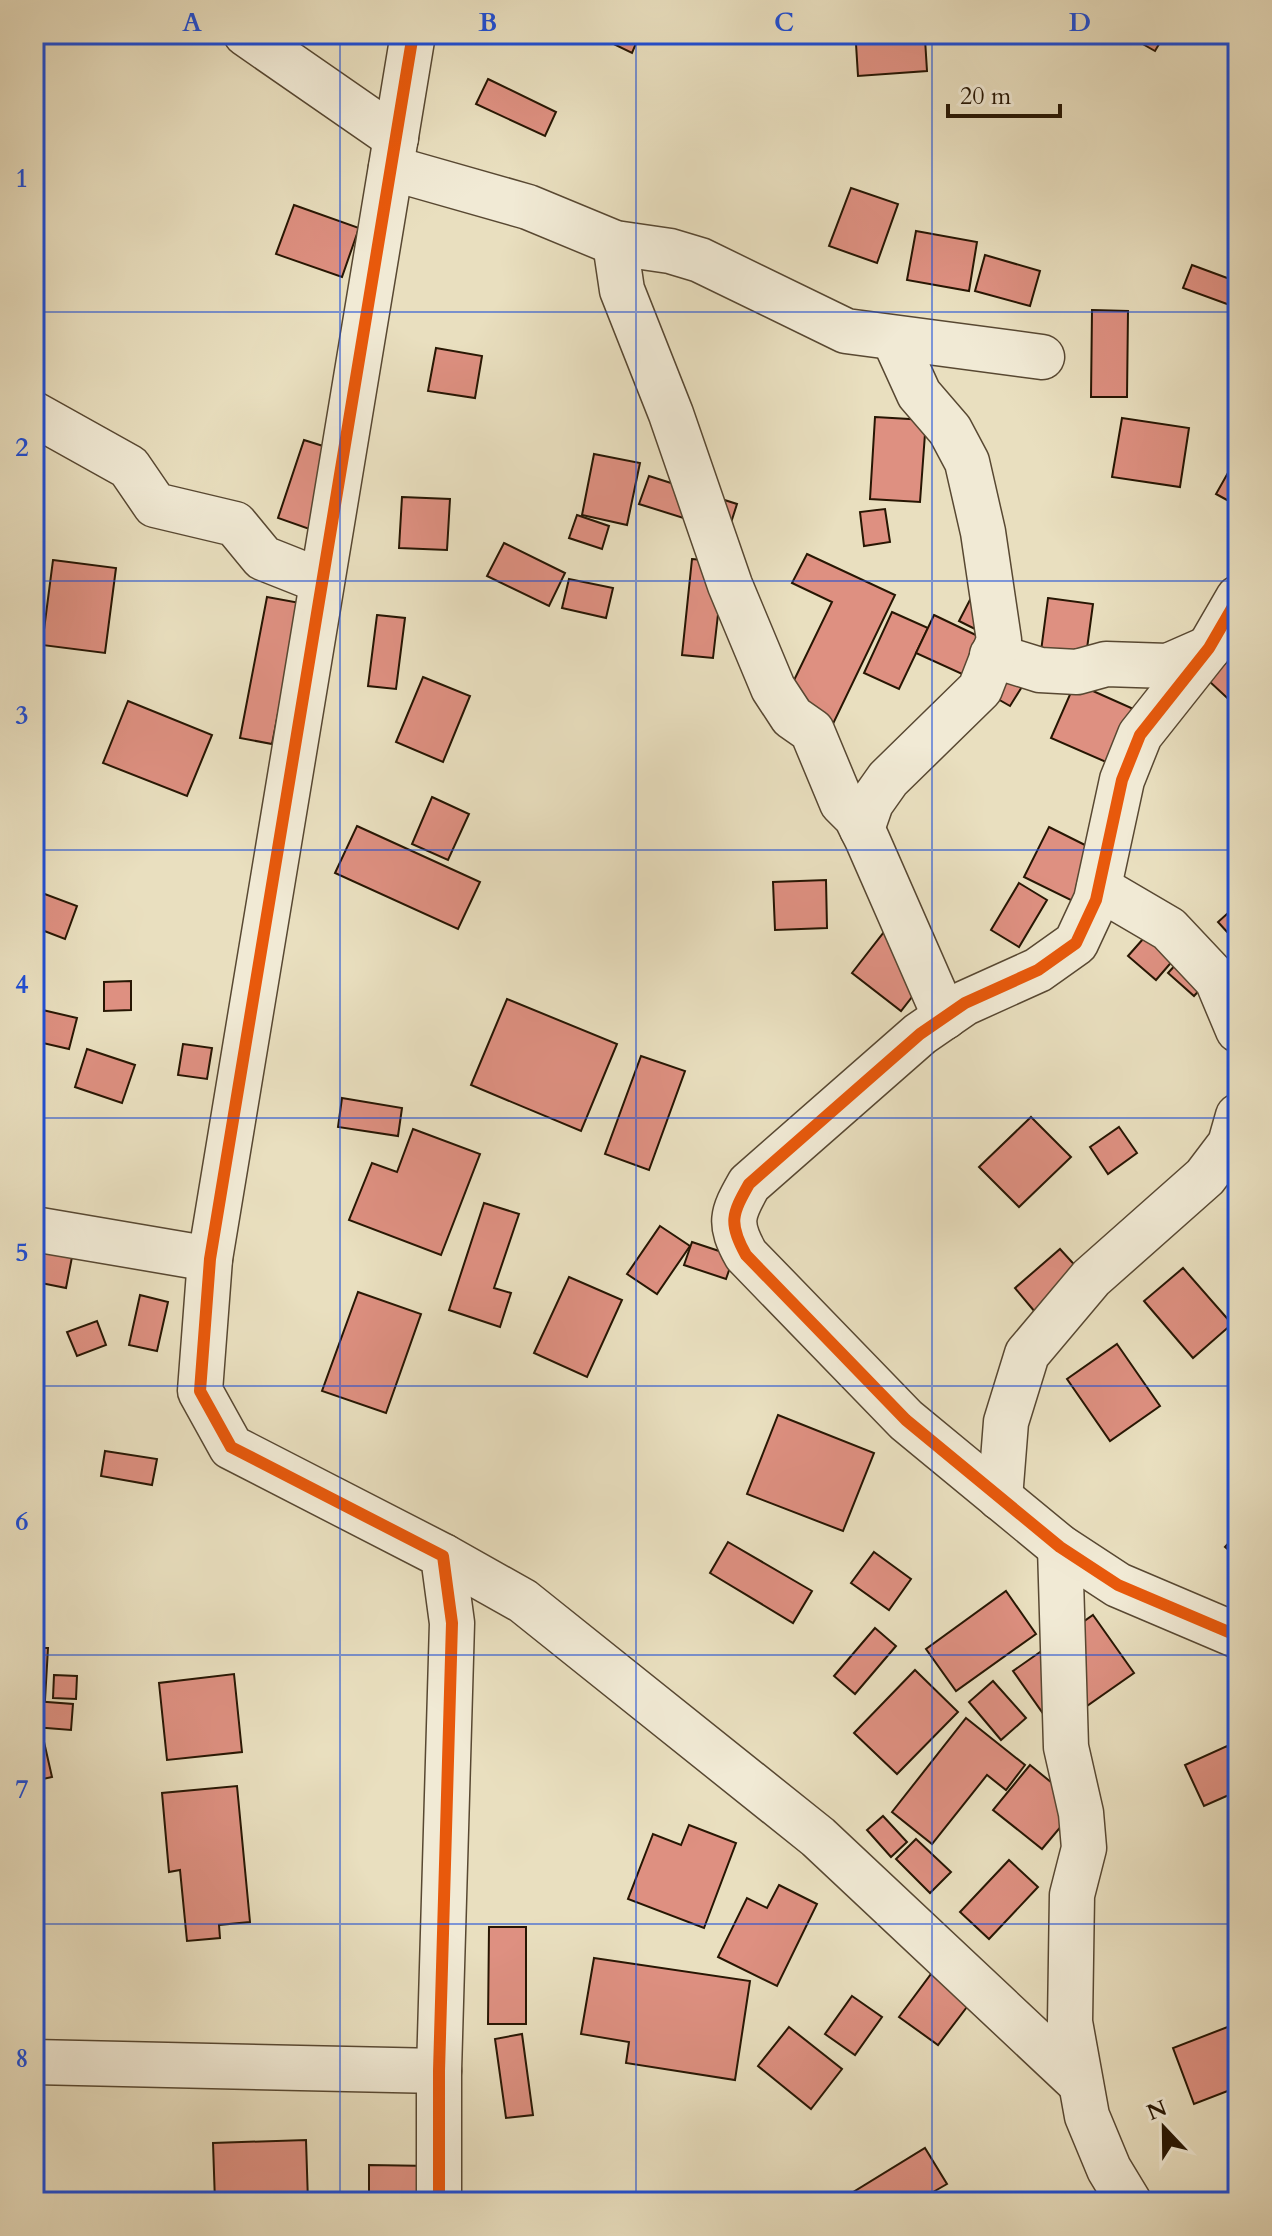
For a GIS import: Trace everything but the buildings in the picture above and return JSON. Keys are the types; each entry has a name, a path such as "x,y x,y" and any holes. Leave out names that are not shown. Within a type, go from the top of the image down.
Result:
{"street":[{"path":"246,34 394,153 615,243 670,251 700,260 846,331 1042,357"},
{"path":"413,34 210,1259 200,1391 231,1447 443,1556 523,1601 818,1837 1080,2083"},
{"path":"615,243 622,290 671,414 730,585 773,688 792,717 812,731 842,803 862,829 945,1017"},
{"path":"862,829 871,803 888,779 980,689 999,640 983,532 967,462 950,430 919,394 894,339"},
{"path":"34,414 129,467 155,505 235,524 263,558 321,581"},
{"path":"1238,598 1209,648 1140,735 1122,780 1099,888 1076,943 1038,970 965,1003 920,1034 749,1184 734,1210 734,1233 746,1255 906,1420 1060,1547 1118,1585 1238,1636"},
{"path":"992,655 1040,670 1077,672 1106,664 1140,668 1168,666 1209,648"},
{"path":"1099,888 1169,929 1217,980 1238,1030"},
{"path":"1000,1498 1006,1422 1027,1354 1091,1278 1205,1177 1230,1144 1238,1116"},
{"path":"34,1229 210,1259"},
{"path":"1060,1547 1066,1747 1081,1813 1084,1848 1072,1895 1070,2022 1080,2083 1098,2143 1129,2202"},
{"path":"439,2202 439,2071 452,1623 443,1556"},
{"path":"34,2062 439,2071"}],"cycle path":[{"path":"413,34 210,1259 200,1391 231,1447 443,1556 452,1623 439,2071 439,2202"},
{"path":"1238,598 1209,648 1140,735 1122,780 1096,900 1076,943 1038,970 965,1003 920,1034 749,1184 734,1219 736,1235 746,1255 906,1420 1060,1547 1118,1585 1238,1636"}]}
